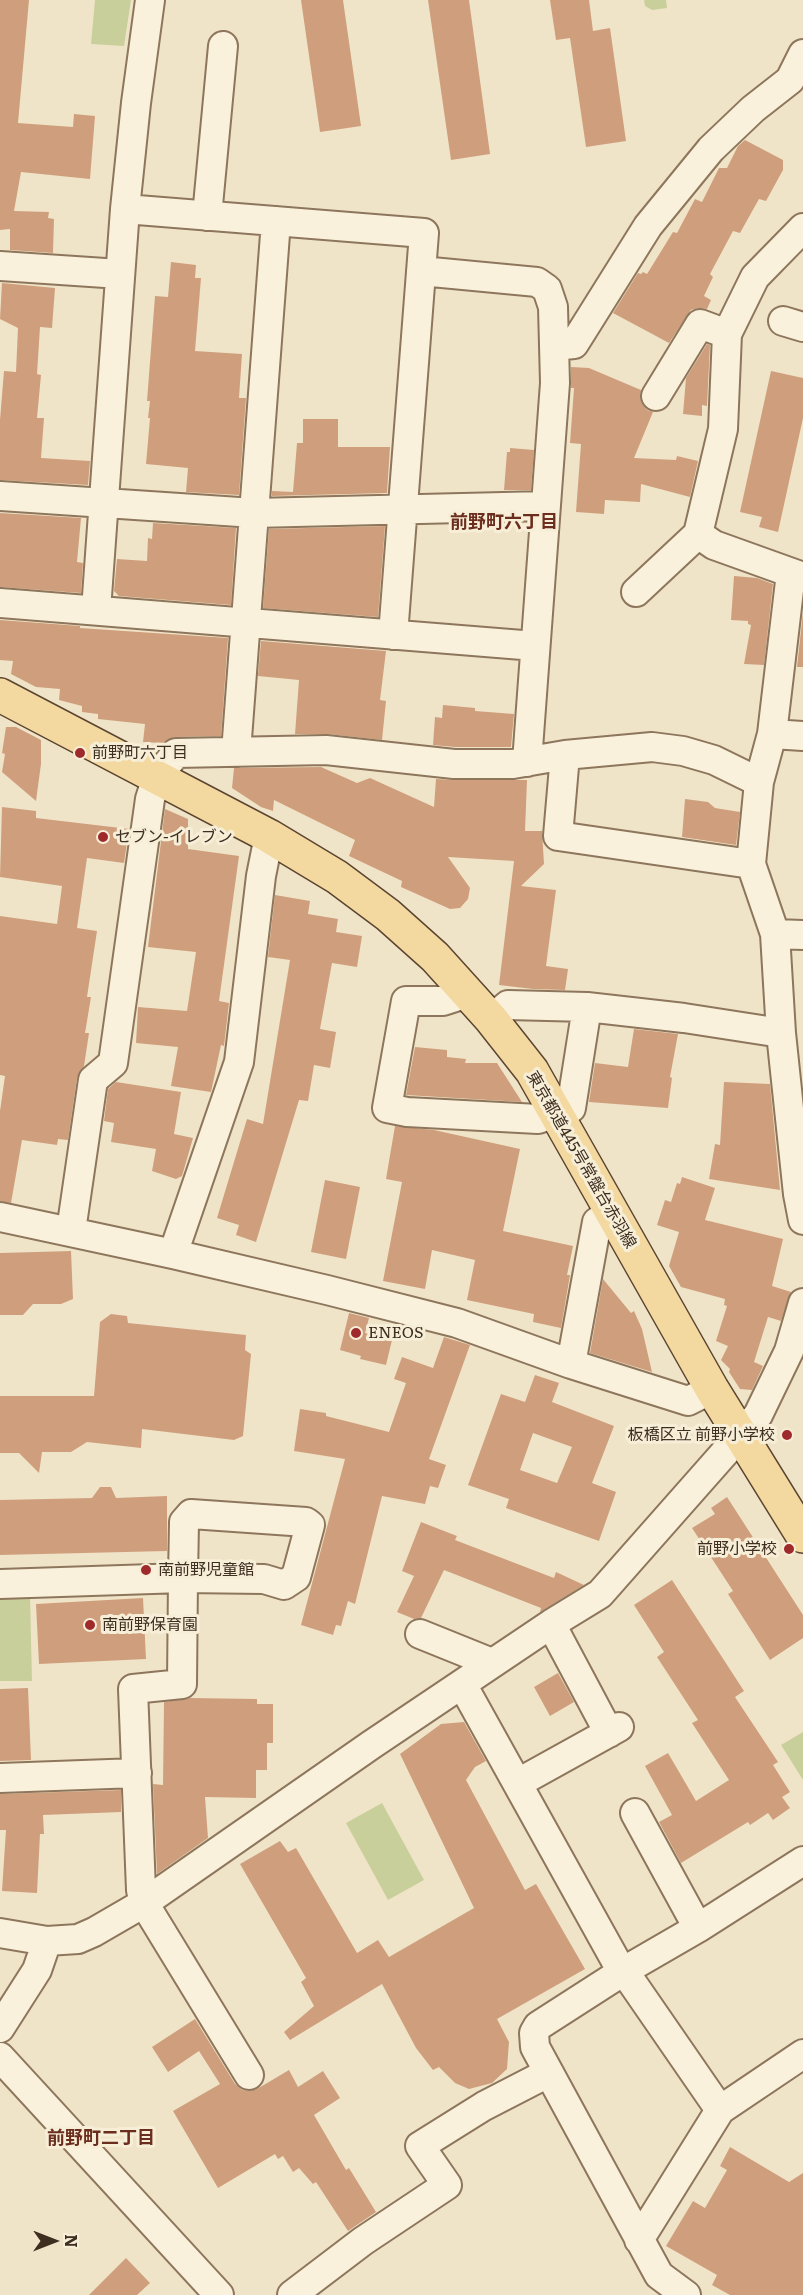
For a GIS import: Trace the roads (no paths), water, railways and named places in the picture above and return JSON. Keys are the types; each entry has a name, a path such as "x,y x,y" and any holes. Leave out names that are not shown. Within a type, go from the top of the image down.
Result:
{"main road":[{"name":"東京都道445号常盤台赤羽線","path":"0,695 269,836 337,877 388,915 435,957 491,1019 532,1071 712,1389 803,1536"}],"street":[{"path":"96,610 125,209 150,0"},
{"path":"207,216 224,46"},
{"path":"554,346 574,344 648,226 711,149 753,109 799,71"},
{"path":"125,209 424,233 393,635"},
{"path":"236,752 276,221"},
{"path":"636,592 698,534 723,429 727,334 744,307 755,277 803,228"},
{"path":"0,266 120,274"},
{"path":"421,271 537,282 548,289 553,307 555,383 527,762"},
{"path":"656,396 700,324 727,334"},
{"path":"0,496 254,513 545,506"},
{"path":"698,534 714,544 797,575 772,734 759,782 751,864 775,934 781,1033 798,1194 803,1220"},
{"path":"0,603 535,646"},
{"path":"772,734 803,736"},
{"path":"70,1231 93,1080 113,1063 150,799 157,777 176,753 326,750 454,764 513,764 565,755 652,747 683,751 714,760 759,782"},
{"path":"565,755 558,836 751,864"},
{"path":"173,1254 239,1062 261,876 269,836"},
{"path":"775,934 803,935"},
{"path":"468,993 443,1001 406,1001 387,1108 407,1112 538,1119 571,1108 587,1007"},
{"path":"491,1019 508,1005 587,1007 684,1018 781,1033"},
{"path":"571,1364 597,1221 611,1212"},
{"path":"0,1217 173,1254 457,1323 571,1364 688,1401 712,1389"},
{"path":"0,1933 47,1941 78,1939 144,1903 371,1745 551,1624 600,1594 741,1436 793,1365 803,1303"},
{"path":"0,1584 183,1578 182,1684 133,1689 141,1890 144,1903 249,2075"},
{"path":"518,1783 614,1730 551,1624"},
{"path":"420,1634 492,1664"},
{"path":"462,1684 622,1971 720,2110"},
{"path":"0,1778 137,1773"},
{"path":"635,1813 698,1928"},
{"path":"682,2294 659,2275 548,2073 533,2040 538,2026 622,1971 800,1871"},
{"path":"0,2028 37,1970 47,1941"},
{"path":"639,2240 720,2110 803,2054"},
{"path":"0,2057 219,2295"},
{"path":"292,2295 363,2241 447,2185 420,2146 484,2106 548,2073"}],"place":[{"name":"前野町六丁目","path":"80,753"},
{"name":"セブン-イレブン","path":"103,837"},
{"name":"ENEOS","path":"356,1333"},
{"name":"板橋区立 前野小学校","path":"787,1435"},
{"name":"前野小学校","path":"789,1549"},
{"name":"南前野児童館","path":"146,1570"},
{"name":"南前野保育園","path":"90,1625"}],"district":[{"name":"前野町六丁目","path":"504,523"},
{"name":"前野町二丁目","path":"101,2139"}]}
